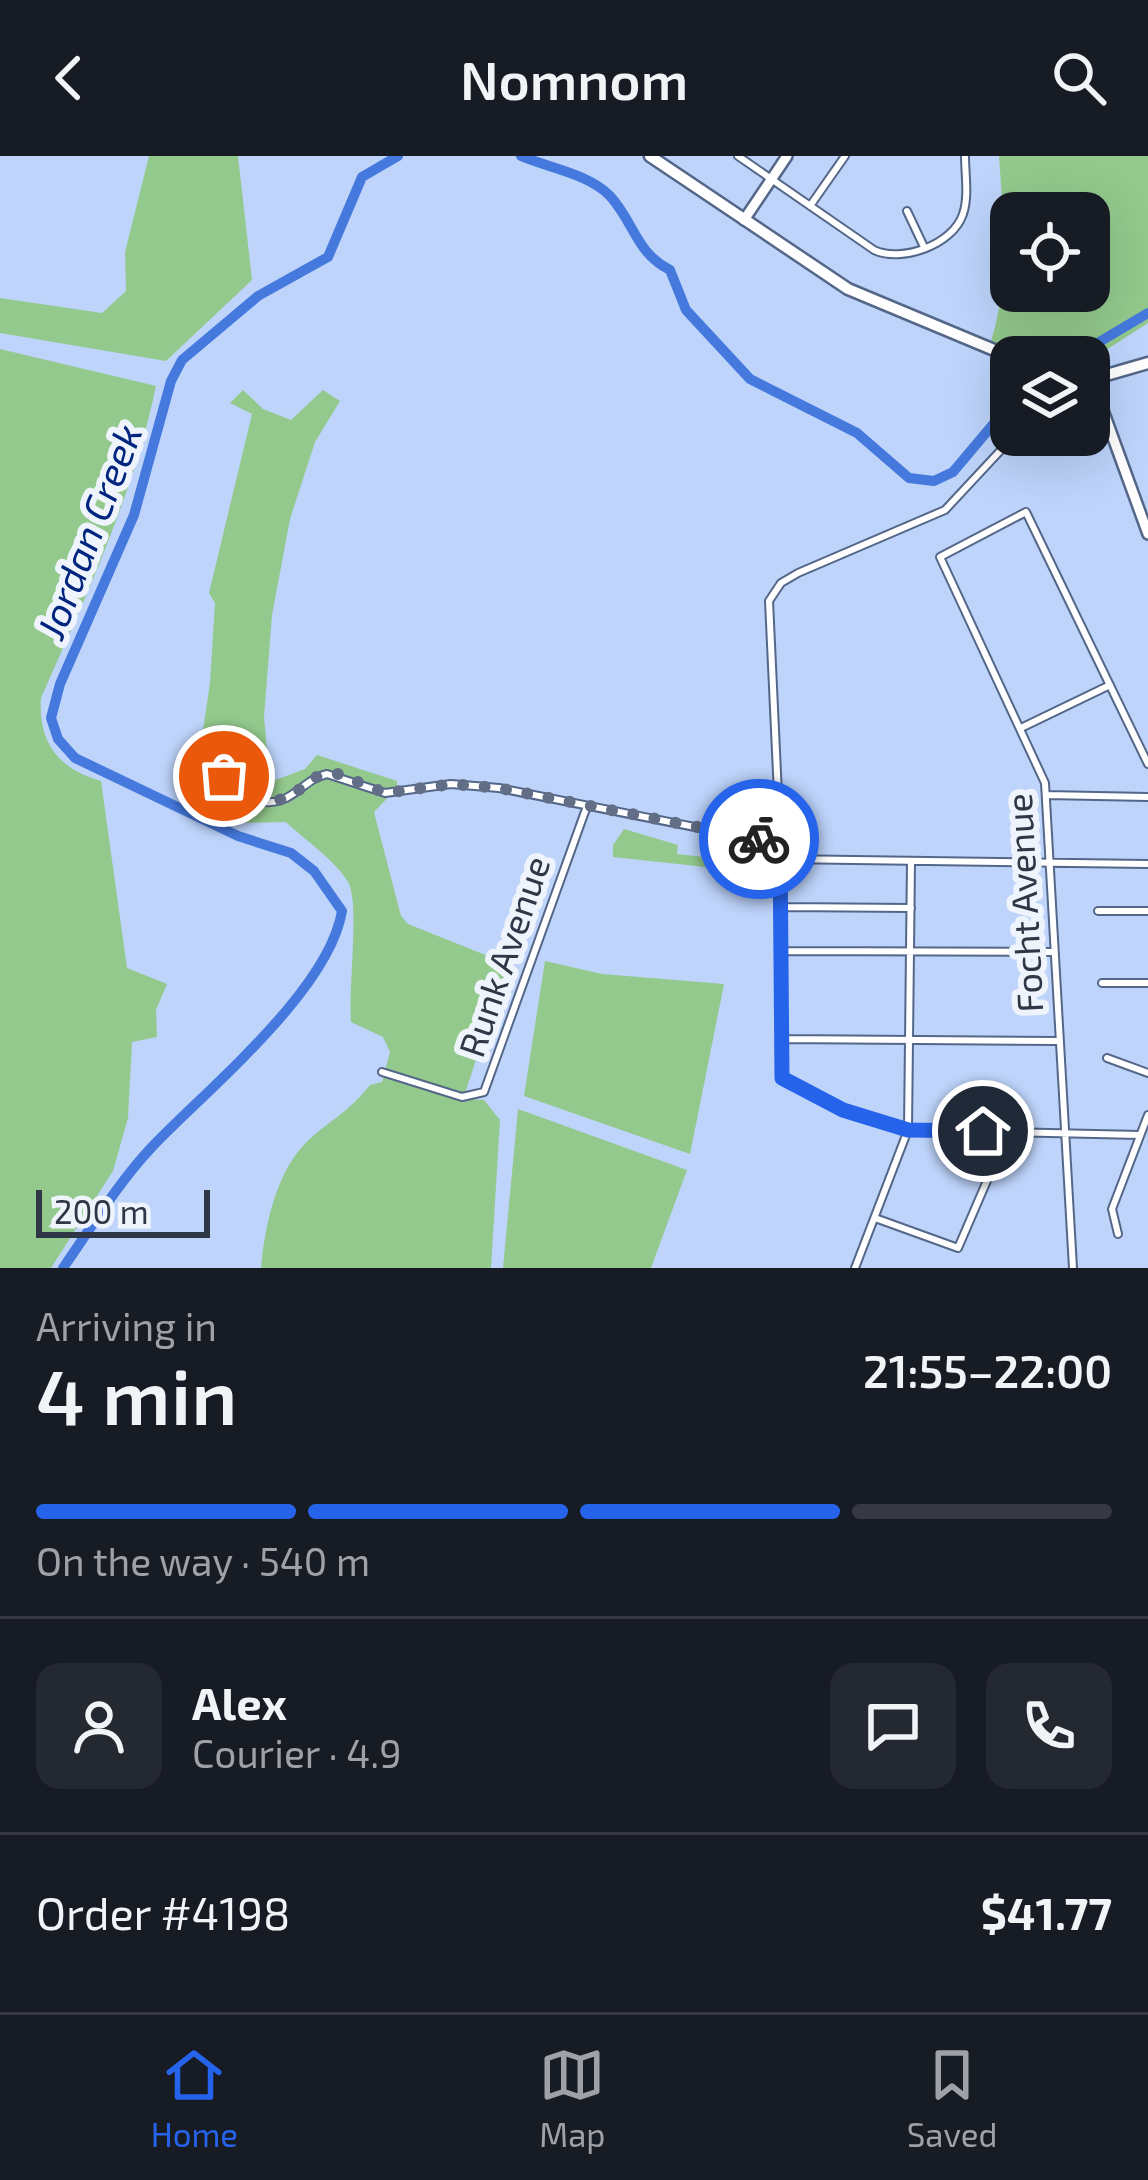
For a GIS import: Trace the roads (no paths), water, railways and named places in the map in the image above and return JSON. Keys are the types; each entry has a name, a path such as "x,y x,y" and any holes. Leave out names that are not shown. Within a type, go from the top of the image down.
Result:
{"main road":[{"path":"650,156 848,289 990,348"},
{"path":"1110,375 1148,363"}],"street":[{"path":"738,156 884,255 924,247 957,226 965,205 965,156"},
{"path":"744,220 787,156"},
{"path":"810,206 845,156"},
{"path":"907,211 924,247"},
{"path":"1110,434 1148,534"},
{"path":"996,456 945,511 802,571 772,593 767,616 781,859 781,1076 843,1110 908,1130 1140,1135"},
{"name":"Focht Avenue","path":"1073,1268 1042,769 940,557 1026,512 1110,685"},
{"path":"1023,727 1110,685 1148,764"},
{"path":"207,738 224,776 244,794 269,802 288,798 327,774 385,793 462,784 780,844"},
{"path":"1046,795 1148,797"},
{"name":"Runk Avenue","path":"382,1072 462,1097 484,1092 587,806"},
{"path":"781,859 1148,864"},
{"path":"855,1268 908,1130 911,861"},
{"path":"782,907 910,908"},
{"path":"1098,911 1148,911"},
{"path":"782,952 1052,952"},
{"path":"1102,983 1148,983"},
{"path":"781,1039 1058,1041"},
{"path":"1107,1058 1148,1073"},
{"path":"1118,1234 1112,1209 1148,1114"},
{"path":"875,1218 955,1249 1007,1132"}],"waterway":[{"name":"Jordan Creek","path":"63,1268 139,1162 290,1006 332,942 342,911 314,871 291,853 238,836 75,758 58,739 51,718 60,684 134,515 171,381 182,360 258,296 328,257 362,177 398,156"},
{"name":"Jordan Creek","path":"521,156 601,188 642,246 670,270 686,310 750,379 857,433 909,478 934,481 953,472 990,428"},
{"name":"Jordan Creek","path":"1109,336 1148,313"}]}
